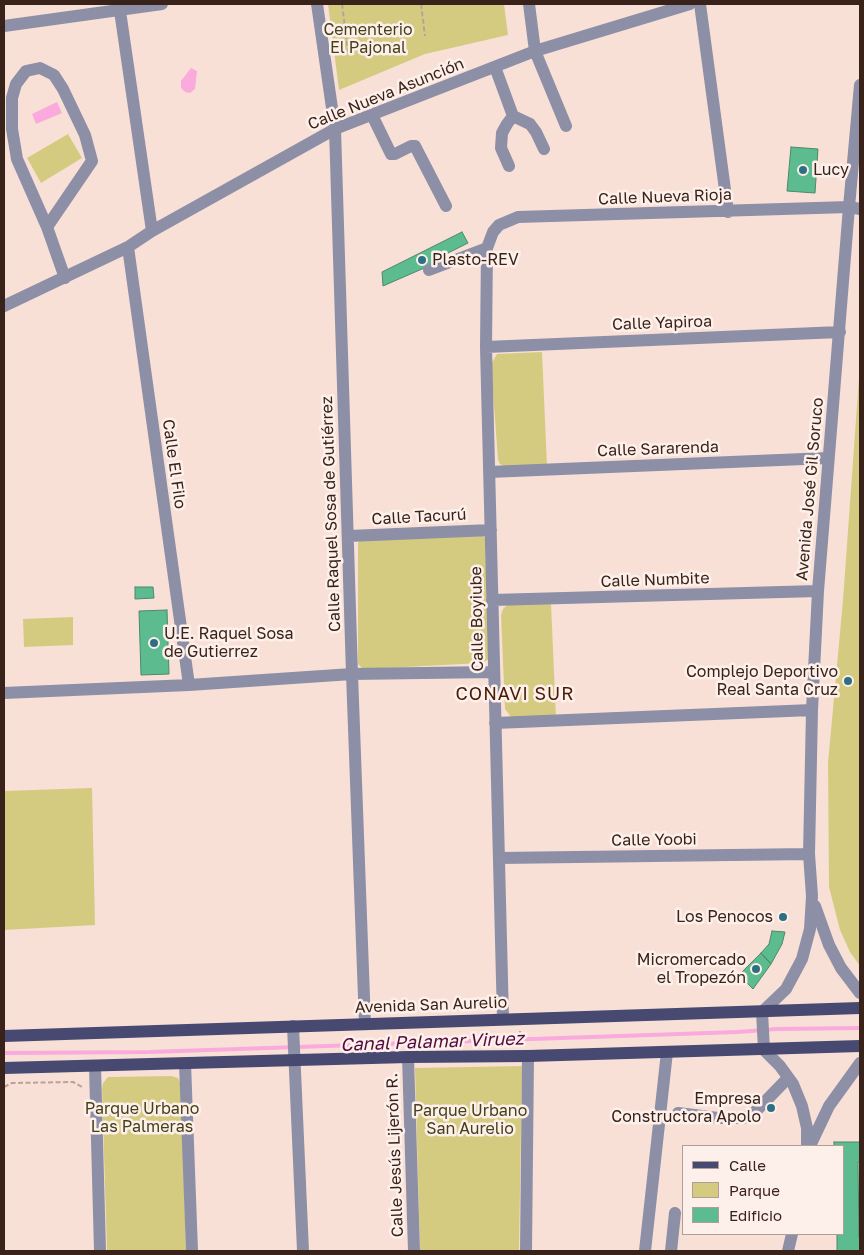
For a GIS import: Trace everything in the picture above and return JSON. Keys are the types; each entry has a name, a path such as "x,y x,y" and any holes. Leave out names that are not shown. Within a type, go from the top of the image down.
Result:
{"main road":[{"name":"Avenida San Aurelio","path":"4,1036 293,1029 366,1024 503,1019 762,1016 860,1008"},
{"path":"4,1068 185,1064 294,1057 408,1057 524,1053 667,1052 764,1046 860,1046"}],"street":[{"path":"4,26 120,7 162,4"},
{"name":"Calle Raquel Sosa de Gutiérrez","path":"317,4 335,129 352,674 366,1024"},
{"path":"529,4 535,51 566,126"},
{"name":"Calle Nueva Asunción","path":"4,306 128,248 152,231 335,129 535,51 690,4"},
{"path":"700,4 728,212"},
{"path":"120,7 152,231"},
{"path":"47,227 92,161 85,135 63,89 54,75 40,68 26,71 16,84 12,98 12,129 17,159 47,227 65,278"},
{"path":"495,68 514,116 530,124 544,149"},
{"name":"Avenida José Gil Soruco","path":"762,1016 786,989 802,959 810,929 812,896 809,854 812,710 818,591 828,458 854,208 860,85"},
{"path":"372,115 391,154 415,146 446,206"},
{"path":"509,166 500,148 502,133 514,116"},
{"name":"Calle Nueva Rioja","path":"487,248 493,232 499,225 518,218 854,208"},
{"name":"Calle El Filo","path":"128,248 189,685"},
{"path":"429,270 487,248"},
{"name":"Calle Boyiube","path":"487,248 486,347 503,1019"},
{"name":"Calle Yapiroa","path":"486,347 840,332"},
{"name":"Calle Sararenda","path":"489,472 828,458"},
{"name":"Calle Tacurú","path":"349,536 491,530"},
{"name":"Calle Numbite","path":"492,600 818,591"},
{"path":"4,694 189,685 352,674 494,672"},
{"path":"496,723 812,710"},
{"name":"Calle Yoobi","path":"499,858 809,854"},
{"name":"Avenida José Gil Soruco","path":"812,896 819,921 829,945 841,968 860,993"},
{"path":"762,1016 764,1046 793,1084 802,1106 807,1128 808,1145"},
{"path":"293,1029 303,1251"},
{"path":"645,1251 667,1052"},
{"path":"524,1053 526,1251"},
{"name":"Calle Jesús Lijerón R.","path":"408,1057 414,1251"},
{"path":"809,1145 830,1106 860,1063"},
{"path":"185,1064 192,1251"},
{"path":"95,1066 100,1251"},
{"path":"678,1112 718,1118 744,1118 754,1113 788,1078"},
{"path":"671,1251 675,1212"},
{"path":"788,1251 792,1235"}],"path":[{"path":"342,4 348,52"},
{"path":"421,4 425,36"},
{"path":"520,1029 524,1053"},
{"path":"4,1087 12,1083 73,1082"}],"green space":[{"name":"Cementerio El Pajonal","path":"328,4 504,4 508,35 425,54 339,90"},
{"path":"68,134 82,158 41,183 27,158"},
{"path":"542,352 547,466 506,467 500,464 498,460 491,364 497,354"},
{"name":"Complejo Deportivo Real Santa Cruz","path":"860,364 860,966 850,952 840,930 829,887 828,763 843,600"},
{"path":"479,534 485,538 489,659 482,663 362,668 358,664 358,543 361,539"},
{"path":"551,603 556,718 511,717 505,709 501,615 503,609 508,604"},
{"path":"73,617 73,645 24,647 23,619"},
{"path":"92,788 95,925 4,930 4,791"},
{"name":"Parque Urbano San Aurelio","path":"522,1066 519,1251 420,1251 415,1068"},
{"name":"Parque Urbano Las Palmeras","path":"171,1076 178,1078 181,1084 186,1251 107,1251 103,1083 108,1077"}],"shaded area":[{"path":"191,68 197,71 195,89 190,93 185,92 181,88 181,81"},
{"path":"57,102 62,113 36,124 32,114"}],"building":[{"name":"Lucy","path":"791,147 818,149 815,193 787,191"},
{"name":"Plasto-REV","path":"462,232 468,243 438,258 438,262 383,286 382,272"},
{"path":"135,587 153,587 154,598 135,599"},
{"path":"167,610 169,674 141,675 139,611"},
{"path":"772,931 785,932 782,944 771,964 761,953 769,944"},
{"name":"Micromercado el Tropezón","path":"761,953 771,964 753,989 739,975"},
{"path":"834,1142 860,1142 860,1162 858,1162 860,1251 837,1251 837,1235 844,1235 844,1145 834,1145"}],"waterway":[{"name":"Canal Palamar Viruez","path":"4,1053 150,1052 738,1032 776,1029 860,1028"}],"place":[{"name":"Lucy","path":"803,170"},
{"name":"Plasto-REV","path":"422,260"},
{"name":"U.E. Raquel Sosa de Gutierrez","path":"154,643"},
{"name":"Complejo Deportivo Real Santa Cruz","path":"848,681"},
{"name":"Los Penocos","path":"783,917"},
{"name":"Micromercado el Tropezón","path":"756,969"},
{"name":"Empresa Constructora Apolo","path":"771,1108"}],"district":[{"name":"CONAVI SUR","path":"515,694"}]}
